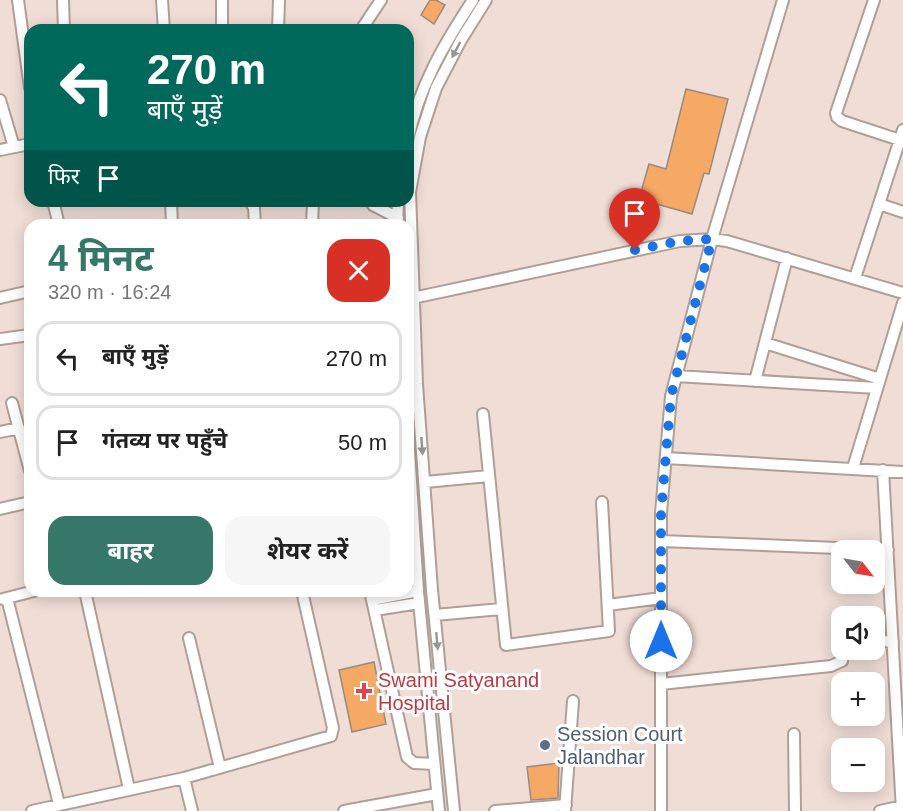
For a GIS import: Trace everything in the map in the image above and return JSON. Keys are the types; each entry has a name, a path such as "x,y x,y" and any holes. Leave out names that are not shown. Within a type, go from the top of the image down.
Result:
{"street":[{"path":"18,0 24,44"},
{"path":"63,0 64,24"},
{"path":"162,0 164,24"},
{"path":"222,0 222,24"},
{"path":"278,24 279,0"},
{"path":"365,24 381,0"},
{"path":"661,811 661,513 671,396 712,239 783,0"},
{"path":"855,278 902,137 842,122 836,113 874,0"},
{"path":"414,111 424,83 452,32 479,2"},
{"path":"414,170 420,137 436,88 479,2"},
{"path":"0,100 14,147"},
{"path":"0,150 24,145"},
{"path":"879,204 903,212"},
{"path":"376,207 393,219"},
{"path":"414,297 680,241 712,239 727,241 903,293"},
{"path":"755,381 787,258"},
{"path":"0,298 24,292"},
{"path":"853,468 903,303"},
{"path":"0,339 24,336"},
{"path":"414,341 435,615 454,811"},
{"path":"765,343 878,384"},
{"path":"676,376 755,381 878,384"},
{"path":"12,404 24,448"},
{"path":"483,414 506,645 609,632 602,502"},
{"path":"0,432 19,428"},
{"path":"666,458 903,472"},
{"path":"880,811 902,808 900,700 893,642 883,470"},
{"path":"425,483 489,476"},
{"path":"414,497 426,495"},
{"path":"0,509 24,503"},
{"path":"661,541 888,550"},
{"path":"414,548 439,811"},
{"path":"24,594 4,599 59,804"},
{"path":"86,597 129,789"},
{"path":"32,811 184,778 331,736 333,728 303,597"},
{"path":"418,597 372,601 407,757 414,763 434,764"},
{"path":"608,605 661,598"},
{"path":"435,615 501,609"},
{"path":"189,638 220,768"},
{"path":"885,641 893,642"},
{"path":"661,684 836,665 842,660"},
{"path":"495,811 565,808 573,701"},
{"path":"430,713 444,712"},
{"path":"794,734 795,811"},
{"path":"184,778 192,811"},
{"path":"344,811 437,794"}],"building":[{"path":"430,0 436,0 445,5 434,24 421,15"},
{"path":"686,89 728,99 709,174 704,173 692,214 639,199 649,164 666,169"},
{"path":"374,662 386,724 352,732 339,670"},
{"path":"559,763 558,798 531,800 527,767"}],"place":[{"name":"Swami Satyanand Hospital","path":"364,691"},
{"name":"Session Court Jalandhar","path":"545,745"}],"route":[{"path":"635,250 680,241 712,239 671,396 661,513 661,641"}]}
